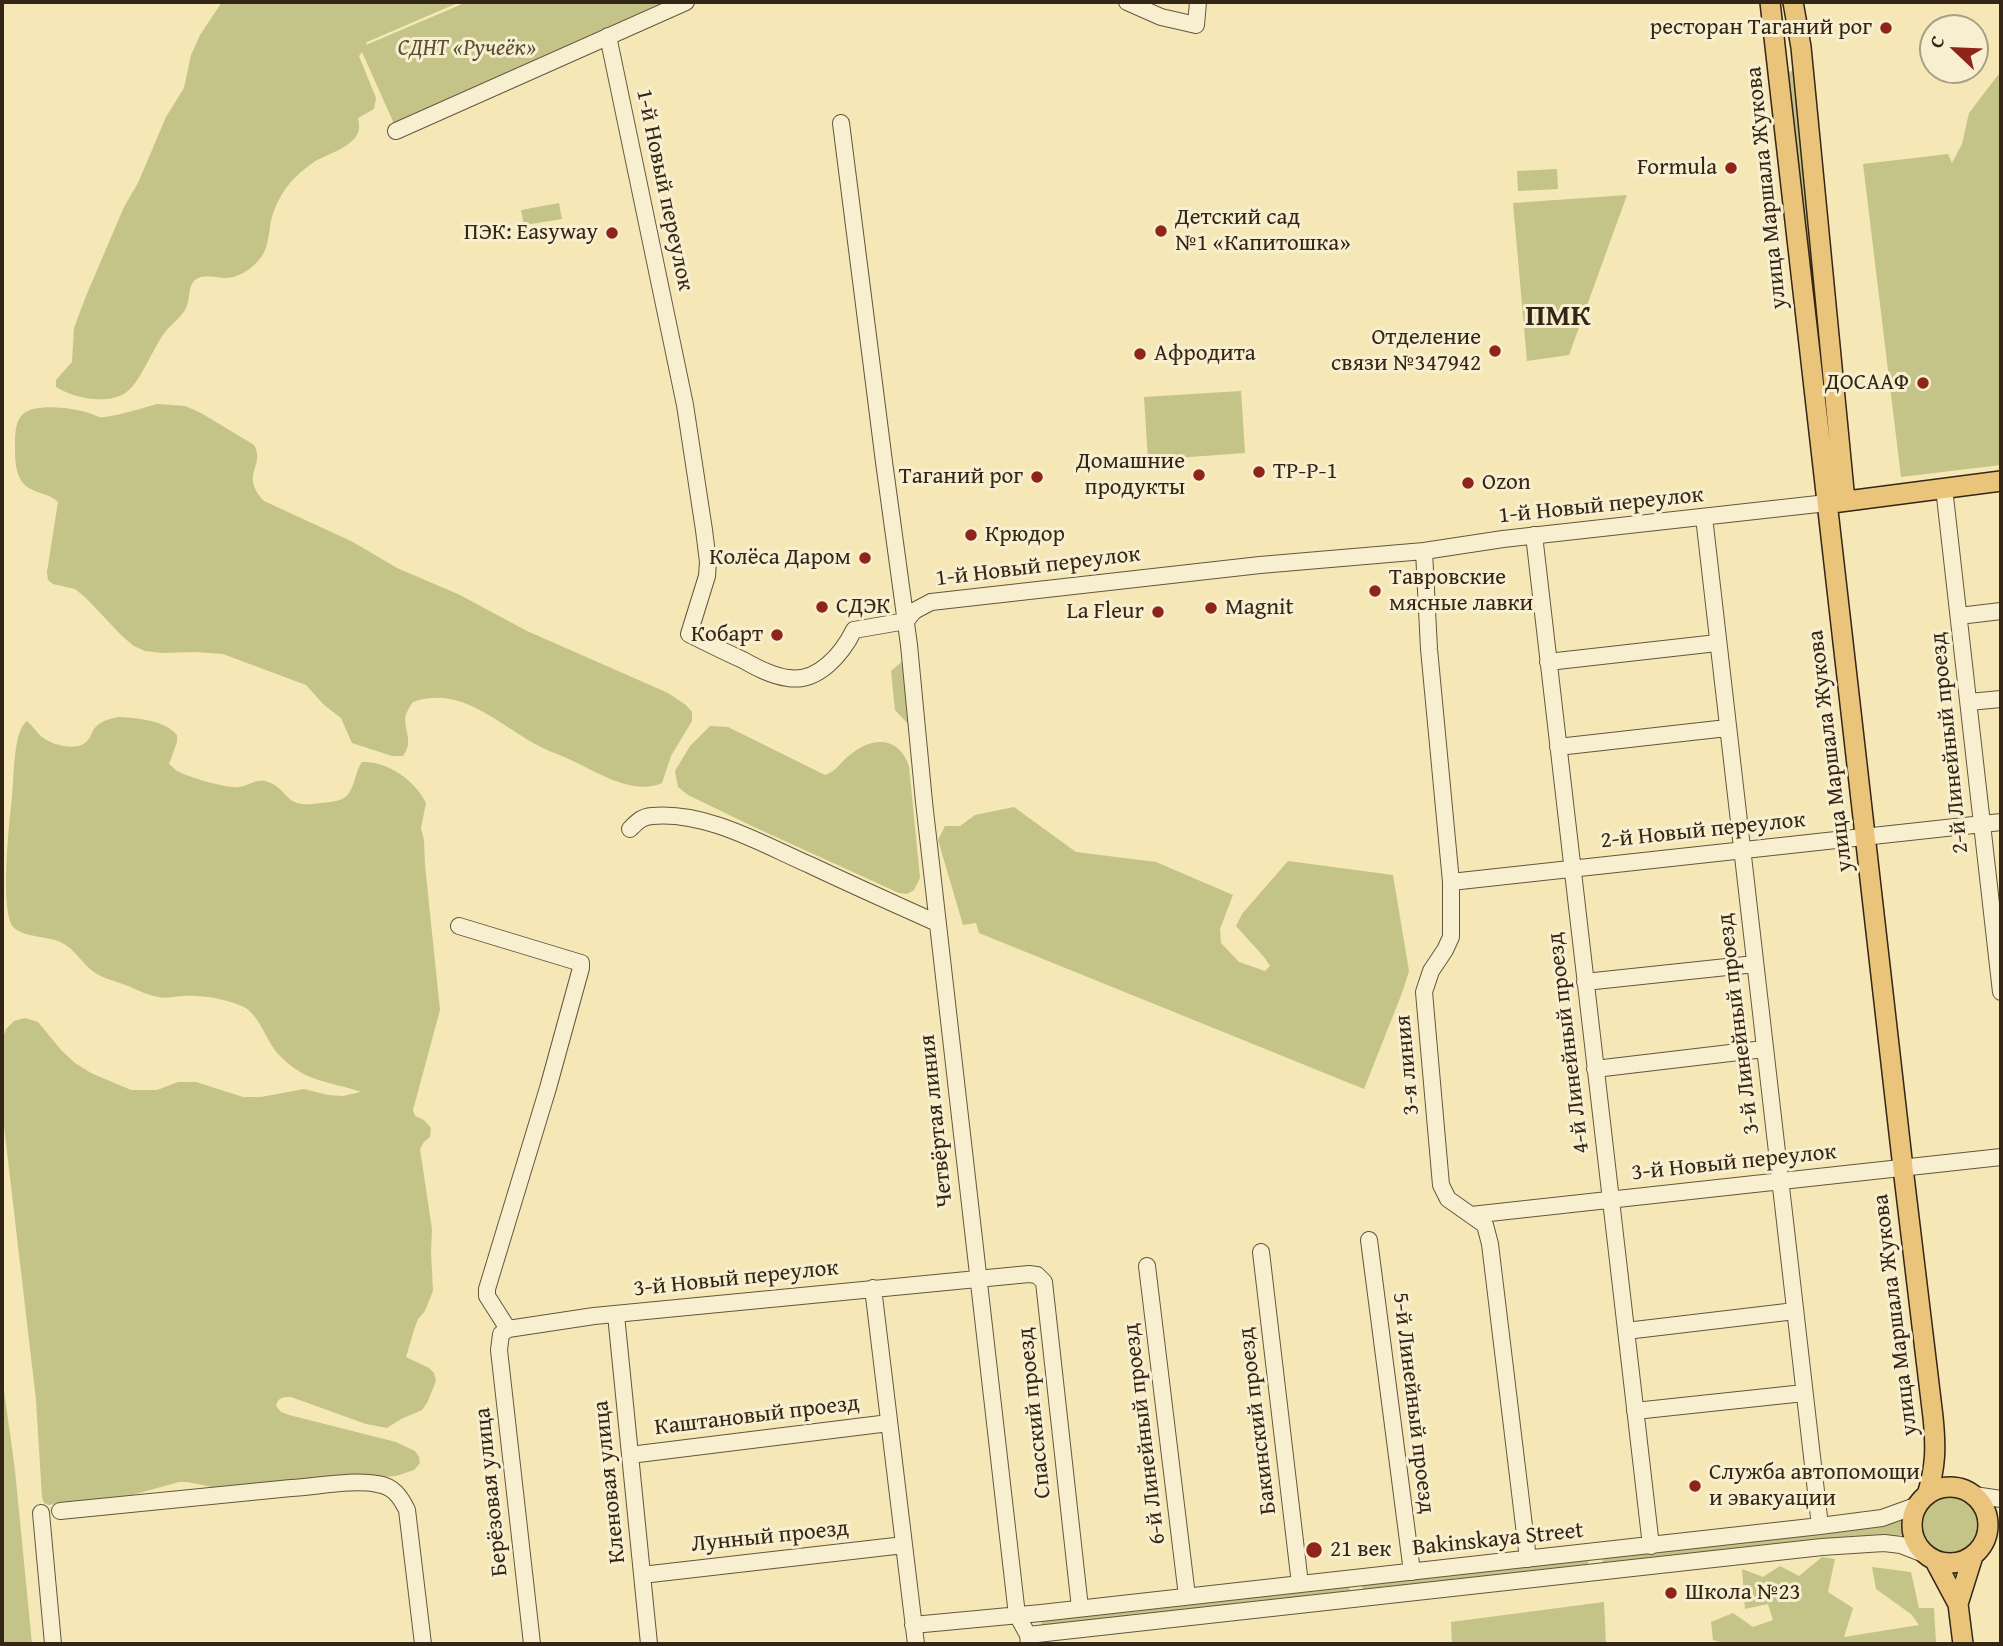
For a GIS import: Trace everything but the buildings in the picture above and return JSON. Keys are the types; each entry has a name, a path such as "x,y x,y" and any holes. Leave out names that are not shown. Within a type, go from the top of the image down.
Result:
{"main road":[{"name":"улица Маршала Жукова","path":"1770,2 1803,294 1836,502"},
{"name":"улица Маршала Жукова","path":"1793,2 1801,47 1825,293 1836,502 1865,837 1936,1443 1934,1472 1922,1500"},
{"path":"1776,50 1801,47"},
{"path":"1803,294 1825,293"},
{"path":"1836,502 2001,481"},
{"path":"1958,1604 1978,1551 1988,1534 1989,1521 1985,1508 1974,1495 1952,1487 1939,1489 1922,1500 1913,1517 1912,1530 1916,1543 1929,1558 1958,1604 1963,1644"},
{"path":"1929,1558 1948,1564 1961,1562 2001,1536"}],"street":[{"path":"396,131 686,2"},
{"path":"1127,2 1161,17 1196,25 1198,2"},
{"name":"1-й Новый переулок","path":"608,36 685,405 704,530 707,576 689,634 769,673 790,679 807,678 823,669 839,654 854,629 906,621 914,611 930,602 1260,565 1423,551 1534,535 1836,502"},
{"name":"Четвёртая линия","path":"841,123 906,621 937,923 1017,1615"},
{"name":"2-й Линейный проезд","path":"1944,488 1982,824 1998,935 2001,992"},
{"name":"3-й Линейный проезд","path":"1704,517 1820,1526"},
{"name":"4-й Линейный проезд","path":"1534,535 1651,1546"},
{"name":"3-я линия","path":"1423,551 1429,649 1451,882 1451,937 1431,971 1424,992 1441,1185 1448,1199 1485,1226 1490,1244 1528,1559"},
{"path":"1959,616 2001,611"},
{"path":"1548,662 1717,643"},
{"path":"1969,702 2001,699"},
{"path":"1558,747 1727,729"},
{"path":"630,829 640,818 652,816 684,817 706,822 758,842 937,923"},
{"name":"2-й Новый переулок","path":"1451,882 2001,821"},
{"path":"459,926 580,963 581,968 487,1289 487,1296 505,1331"},
{"path":"1585,982 1755,964"},
{"path":"1595,1069 1764,1049"},
{"name":"3-й Новый переулок","path":"1471,1215 2001,1157"},
{"name":"5-й Линейный проезд","path":"1368,1240 1412,1572"},
{"name":"Бакинский проезд","path":"1261,1252 1300,1584"},
{"name":"6-й Линейный проезд","path":"1147,1266 1187,1596"},
{"name":"Спасский проезд","path":"978,1280 1029,1274 1037,1275 1044,1282 1080,1608"},
{"name":"3-й Новый переулок","path":"505,1331 574,1319 873,1288 978,1280"},
{"path":"873,1288 916,1644"},
{"path":"1626,1331 1795,1311"},
{"name":"Кленовая улица","path":"616,1315 649,1644"},
{"name":"Берёзовая улица","path":"505,1331 499,1350 532,1644"},
{"path":"1635,1411 1804,1393"},
{"name":"Каштановый проезд","path":"630,1455 889,1423"},
{"path":"60,1511 230,1493 375,1483 394,1490 407,1510 423,1644"},
{"path":"1974,1495 2001,1499"},
{"name":"Bakinskaya Street","path":"913,1625 1820,1526 1882,1518 1922,1500"},
{"path":"41,1513 53,1644"},
{"name":"Bakinskaya Street","path":"1028,1640 1355,1599 1822,1548 1884,1543 1902,1545 1929,1558"},
{"name":"Лунный проезд","path":"642,1575 904,1545"},
{"path":"1592,1552 1594,1574"},
{"path":"1353,1578 1355,1599"},
{"path":"1017,1615 1028,1640"}],"green space":[{"name":"СДНТ «Ручеёк»","path":"222,2 460,2 367,42 366,45 467,2 686,2 395,126 362,52 359,56 376,98 374,109 358,118 359,131 350,143 311,164 287,187 274,211 266,247 258,261 235,276 206,276 195,280 185,310 164,334 139,378 124,394 105,399 73,395 56,387 56,380 72,362 74,328 86,296 166,117 184,88 191,55 200,35"},
{"path":"1793,71 1817,285 1806,286 1783,72"},
{"path":"2001,74 2001,465 1901,477 1863,164 1948,154 1952,163 1962,144 1969,113"},
{"path":"1557,169 1558,189 1518,191 1517,171"},
{"path":"1627,195 1569,355 1527,361 1513,203"},
{"path":"559,203 562,219 524,225 521,210"},
{"path":"1241,391 1245,453 1148,460 1144,397"},
{"path":"157,404 185,406 254,445 257,459 254,484 264,501 353,542 397,568 460,595 527,631 668,693 686,705 692,712 692,721 671,756 662,783 639,787 615,781 541,747 480,710 448,699 431,698 413,702 405,719 408,745 403,756 392,756 352,743 341,718 324,705 306,685 223,654 162,653 145,651 134,646 75,589 53,584 48,580 58,502 30,489 22,482 16,464 15,434 22,415 35,408 64,408 103,417"},
{"path":"905,659 911,727 895,710 891,671"},
{"path":"119,717 150,721 172,730 177,735 177,742 169,764 177,771 208,782 234,787 265,781 299,804 329,802 346,796 362,762 381,765 399,773 415,787 426,803 421,828 440,1010 413,1110 415,1116 424,1120 431,1128 430,1137 420,1149 432,1229 433,1291 425,1311 418,1319 406,1357 429,1368 436,1381 422,1410 387,1428 366,1424 291,1397 281,1398 276,1406 289,1415 396,1442 415,1451 419,1457 420,1463 414,1470 396,1476 222,1489 179,1482 132,1495 48,1505 44,1503 36,1400 2,1109 2,1041 6,1029 14,1021 25,1018 38,1022 75,1063 131,1090 157,1090 178,1082 196,1082 243,1097 261,1097 304,1089 343,1096 361,1092 318,1080 289,1065 275,1050 254,1015 242,1006 206,997 165,998 150,995 98,974 61,942 25,934 13,927 9,917 6,885 15,756 22,726 27,721 47,740 57,745 75,747 87,741 99,724"},
{"path":"710,726 728,727 825,775 868,744 885,742 899,749 909,766 920,878 914,890 907,894 899,893 754,827 688,795 678,787 675,771 690,746"},
{"path":"1014,807 1076,852 1156,862 1233,895 1220,929 1221,943 1239,962 1265,971 1270,966 1236,926 1242,914 1288,861 1393,875 1409,971 1364,1089 979,933 976,923 963,925 938,840 945,826 960,826 975,815"},
{"path":"2,1376 15,1470 32,1644 2,1644"},
{"path":"1950,1494 1962,1496 1973,1503 1980,1514 1980,1538 1973,1549 1962,1556 1950,1558 1938,1556 1927,1549 1920,1538 1918,1526 1920,1514 1927,1503 1938,1496"},
{"path":"1901,1521 1903,1535 1603,1565 1602,1557"},
{"path":"1822,1557 1835,1559 1828,1592 1853,1608 1844,1637 1919,1625 1911,1614 1876,1589 1872,1567 1911,1572 1919,1608 1934,1608 1936,1643 1727,1644 1713,1640 1711,1622 1733,1613 1753,1627 1773,1620 1768,1604 1745,1609 1742,1569 1763,1577 1780,1566 1799,1576"},
{"path":"1588,1559 1588,1567 1363,1592 1362,1584"},
{"path":"1349,1584 1350,1593 1042,1628 1041,1620"},
{"path":"1604,1602 1606,1644 1452,1644 1451,1622"}],"place":[{"name":"ресторан Таганий рог","path":"1886,28"},
{"name":"Formula","path":"1731,168"},
{"name":"Детский сад №1 «Капитошка»","path":"1161,231"},
{"name":"ПЭК: Easyway","path":"612,233"},
{"name":"Отделение связи №347942","path":"1495,351"},
{"name":"Афродита","path":"1140,354"},
{"name":"ДОСААФ","path":"1923,383"},
{"name":"ТР-Р-1","path":"1259,472"},
{"name":"Домашние продукты","path":"1199,475"},
{"name":"Таганий рог","path":"1037,477"},
{"name":"Ozon","path":"1468,483"},
{"name":"Крюдор","path":"971,535"},
{"name":"Колёса Даром","path":"865,558"},
{"name":"Тавровские мясные лавки","path":"1375,591"},
{"name":"СДЭК","path":"822,607"},
{"name":"Magnit","path":"1211,608"},
{"name":"La Fleur","path":"1158,612"},
{"name":"Кобарт","path":"777,635"},
{"name":"Служба автопомощи и эвакуации","path":"1695,1486"},
{"name":"21 век","path":"1314,1550"},
{"name":"Школа №23","path":"1671,1593"}],"district":[{"name":"ПМК","path":"1558,317"}]}
